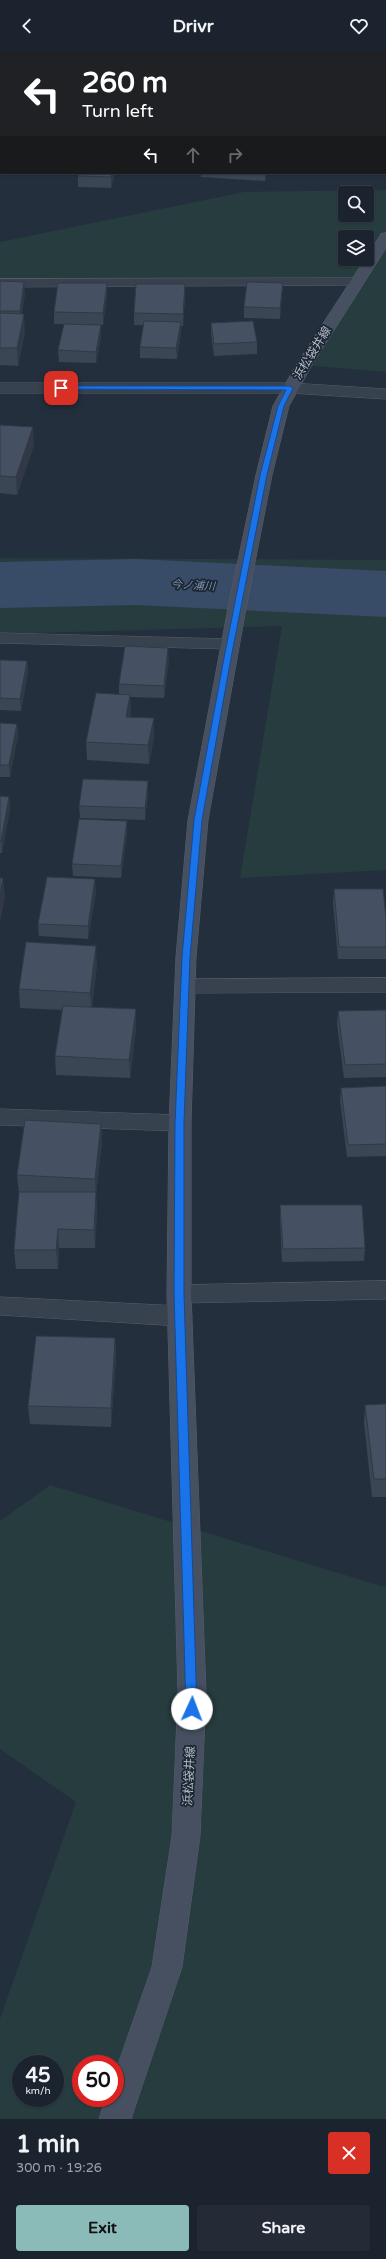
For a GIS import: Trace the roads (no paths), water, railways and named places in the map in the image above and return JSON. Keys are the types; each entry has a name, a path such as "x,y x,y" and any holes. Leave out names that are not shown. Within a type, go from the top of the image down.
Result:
{"main road":[{"name":"浜松袋井線","path":"115,2119 167,1967 186,1836 192,1693 180,1305 180,1123 185,986 198,820 246,563 264,475 281,406 290,388 386,237"}],"street":[{"path":"0,284 357,282"},
{"path":"0,388 290,388 386,394"},
{"path":"0,638 230,644"},
{"path":"185,986 386,985"},
{"path":"0,1117 180,1123"},
{"path":"0,1306 180,1305 386,1290"}],"waterway":[{"name":"今ノ浦川","path":"0,585 136,582 386,594"}]}
